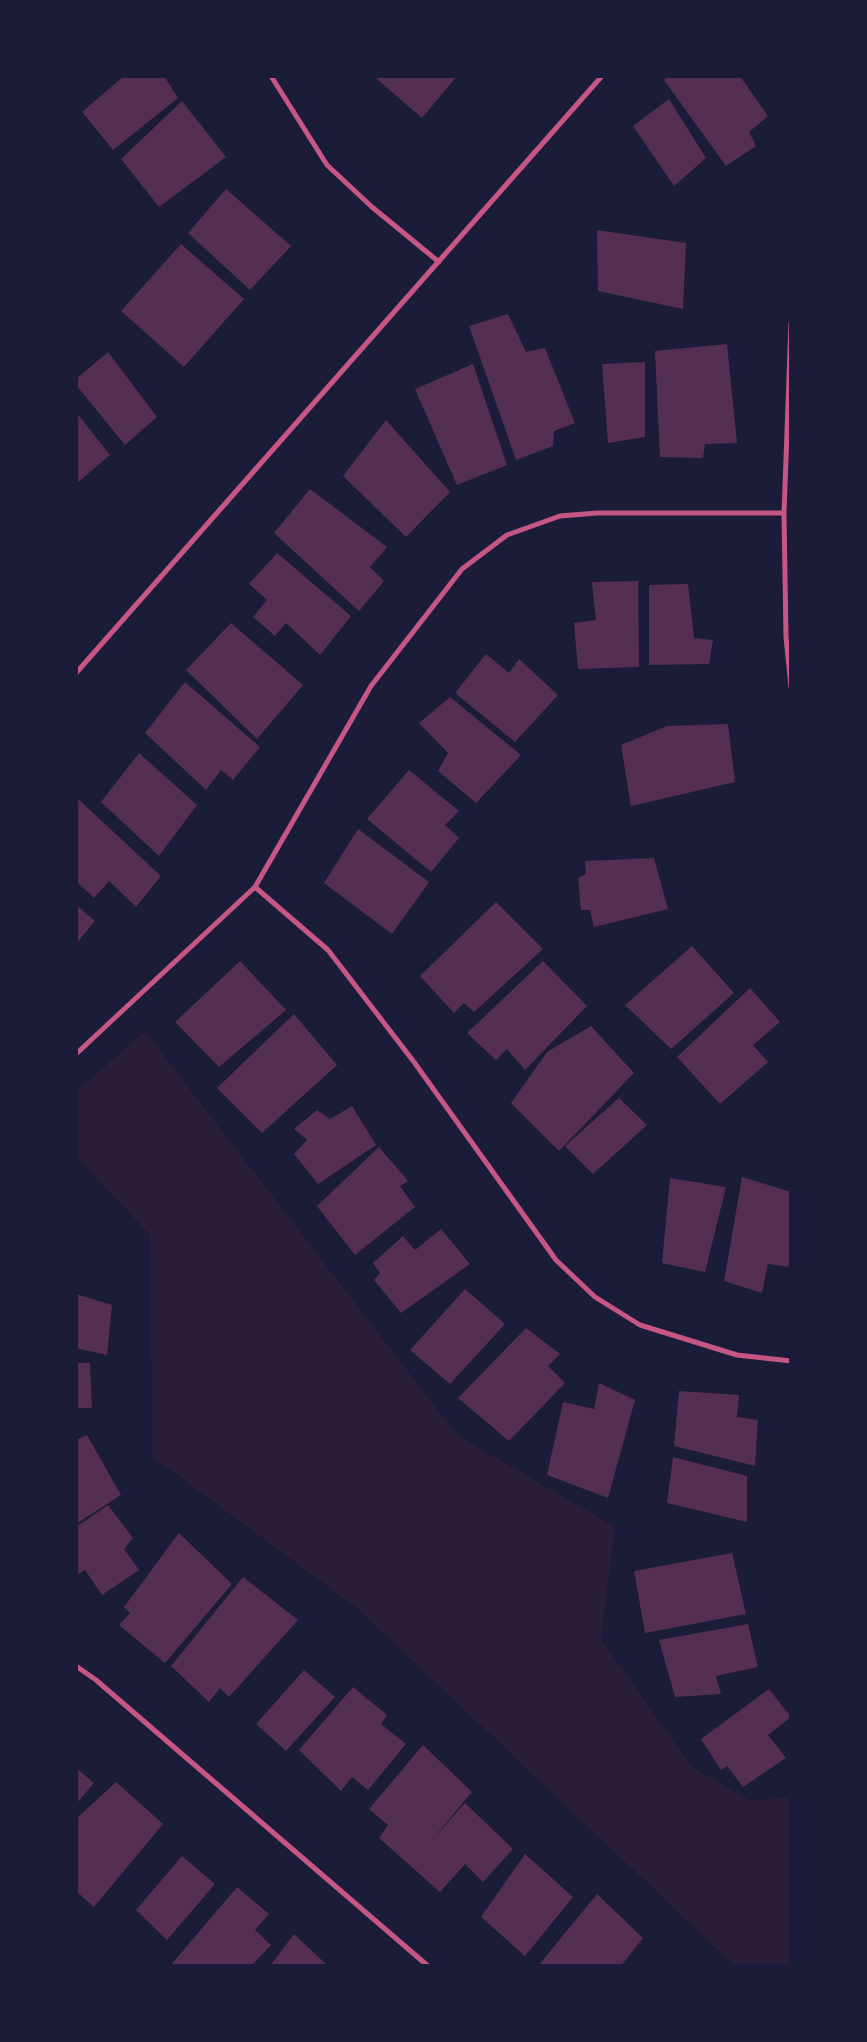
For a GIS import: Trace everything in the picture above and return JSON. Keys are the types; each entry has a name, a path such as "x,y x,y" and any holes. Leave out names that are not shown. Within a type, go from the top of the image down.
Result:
{"street":[{"path":"270,76 327,165 372,207 439,262"},
{"path":"76,673 602,76"},
{"path":"791,323 784,513 786,637 791,687"},
{"path":"76,1054 255,887 371,686 462,569 507,534 560,516 597,513 784,513"},
{"path":"255,887 328,950 414,1062 556,1260 595,1297 640,1325 737,1355 791,1362"},
{"path":"76,1666 96,1680 428,1966"}],"shaded area":[{"path":"145,1031 457,1435 615,1527 601,1639 691,1766 751,1801 791,1797 791,1966 735,1966 358,1609 152,1456 150,1235 76,1156 76,1092"}],"building":[{"path":"124,76 164,76 178,98 113,150 82,112"},
{"path":"379,76 457,76 422,118 377,79"},
{"path":"669,76 740,76 768,116 749,132 756,146 726,166 664,80"},
{"path":"669,99 706,158 674,186 633,126"},
{"path":"182,101 226,157 159,207 121,159"},
{"path":"226,189 291,246 250,290 188,233"},
{"path":"597,230 686,243 683,309 598,291"},
{"path":"181,244 244,299 184,367 121,311"},
{"path":"508,314 526,352 545,348 575,423 554,431 553,446 516,460 469,326"},
{"path":"727,344 737,443 705,444 703,458 660,457 655,351"},
{"path":"108,352 157,417 125,445 76,385 76,379"},
{"path":"645,362 645,437 608,443 602,364"},
{"path":"473,364 507,465 457,485 415,389"},
{"path":"76,412 110,455 76,484"},
{"path":"386,420 450,492 406,537 343,476"},
{"path":"310,489 387,547 370,567 384,581 359,611 274,533"},
{"path":"277,553 351,616 320,655 286,623 275,636 253,617 267,600 249,584"},
{"path":"638,581 639,667 578,669 574,623 596,620 592,582"},
{"path":"688,584 694,638 713,640 709,664 649,665 649,585"},
{"path":"231,623 303,685 257,739 186,670"},
{"path":"486,654 509,673 519,659 558,695 515,742 455,693"},
{"path":"185,682 260,747 233,780 221,770 206,790 145,733"},
{"path":"450,697 521,755 476,803 438,771 448,753 419,723"},
{"path":"728,724 735,782 631,806 621,745 667,726"},
{"path":"139,753 197,805 159,856 101,802"},
{"path":"409,770 459,811 445,825 459,838 431,872 367,819"},
{"path":"76,797 161,876 136,907 109,881 94,898 76,881"},
{"path":"358,829 429,882 392,934 324,883"},
{"path":"654,858 668,909 594,927 590,910 581,910 578,878 586,874 585,861"},
{"path":"496,902 543,949 474,1012 464,1003 454,1013 420,976"},
{"path":"76,905 95,921 76,944"},
{"path":"692,946 734,993 671,1049 625,1005"},
{"path":"240,961 286,1010 219,1067 175,1022"},
{"path":"543,961 587,1006 525,1070 507,1049 496,1060 467,1033"},
{"path":"750,988 780,1022 753,1045 768,1062 720,1104 677,1057"},
{"path":"294,1014 337,1065 262,1133 217,1088"},
{"path":"591,1026 634,1073 559,1151 511,1103 547,1052"},
{"path":"619,1098 647,1125 593,1174 565,1146"},
{"path":"352,1106 376,1145 318,1184 294,1154 307,1140 294,1129 317,1110 330,1119"},
{"path":"379,1147 408,1181 400,1186 415,1207 355,1255 317,1206"},
{"path":"742,1177 791,1192 790,1267 768,1264 762,1293 724,1281"},
{"path":"670,1178 726,1187 705,1272 662,1263"},
{"path":"441,1229 470,1264 401,1313 374,1280 380,1273 373,1263 403,1236 415,1250"},
{"path":"465,1289 505,1324 450,1384 410,1350"},
{"path":"76,1294 112,1305 107,1355 76,1348"},
{"path":"526,1328 560,1354 548,1366 565,1383 509,1441 458,1398"},
{"path":"76,1363 90,1363 92,1408 76,1408"},
{"path":"599,1383 635,1400 608,1498 547,1475 563,1402 594,1409"},
{"path":"679,1391 739,1395 737,1417 758,1420 755,1466 674,1446"},
{"path":"87,1435 121,1495 76,1524 76,1440"},
{"path":"673,1457 747,1476 747,1522 667,1503"},
{"path":"108,1505 133,1538 124,1549 139,1570 102,1595 85,1570 76,1575 76,1527"},
{"path":"179,1533 232,1584 165,1663 119,1625 130,1613 124,1607"},
{"path":"732,1553 746,1614 645,1633 634,1571"},
{"path":"243,1577 298,1620 229,1697 220,1688 209,1702 171,1666"},
{"path":"748,1624 758,1667 716,1676 721,1694 675,1697 659,1640"},
{"path":"304,1670 335,1697 286,1751 256,1724"},
{"path":"353,1687 387,1715 381,1724 406,1744 368,1790 352,1777 341,1791 299,1750"},
{"path":"769,1689 791,1717 768,1735 786,1758 743,1787 727,1766 721,1770 701,1739"},
{"path":"423,1745 472,1792 430,1842 465,1803 513,1849 483,1882 465,1864 440,1892 379,1838 388,1825 369,1809"},
{"path":"76,1768 94,1783 76,1804"},
{"path":"116,1782 163,1824 94,1907 76,1891 76,1819"},
{"path":"525,1854 573,1897 525,1956 481,1917"},
{"path":"182,1856 215,1884 167,1940 136,1910"},
{"path":"237,1887 269,1914 255,1930 271,1945 251,1966 170,1966"},
{"path":"597,1894 643,1938 621,1966 538,1966"},
{"path":"294,1934 328,1966 270,1966"}]}
